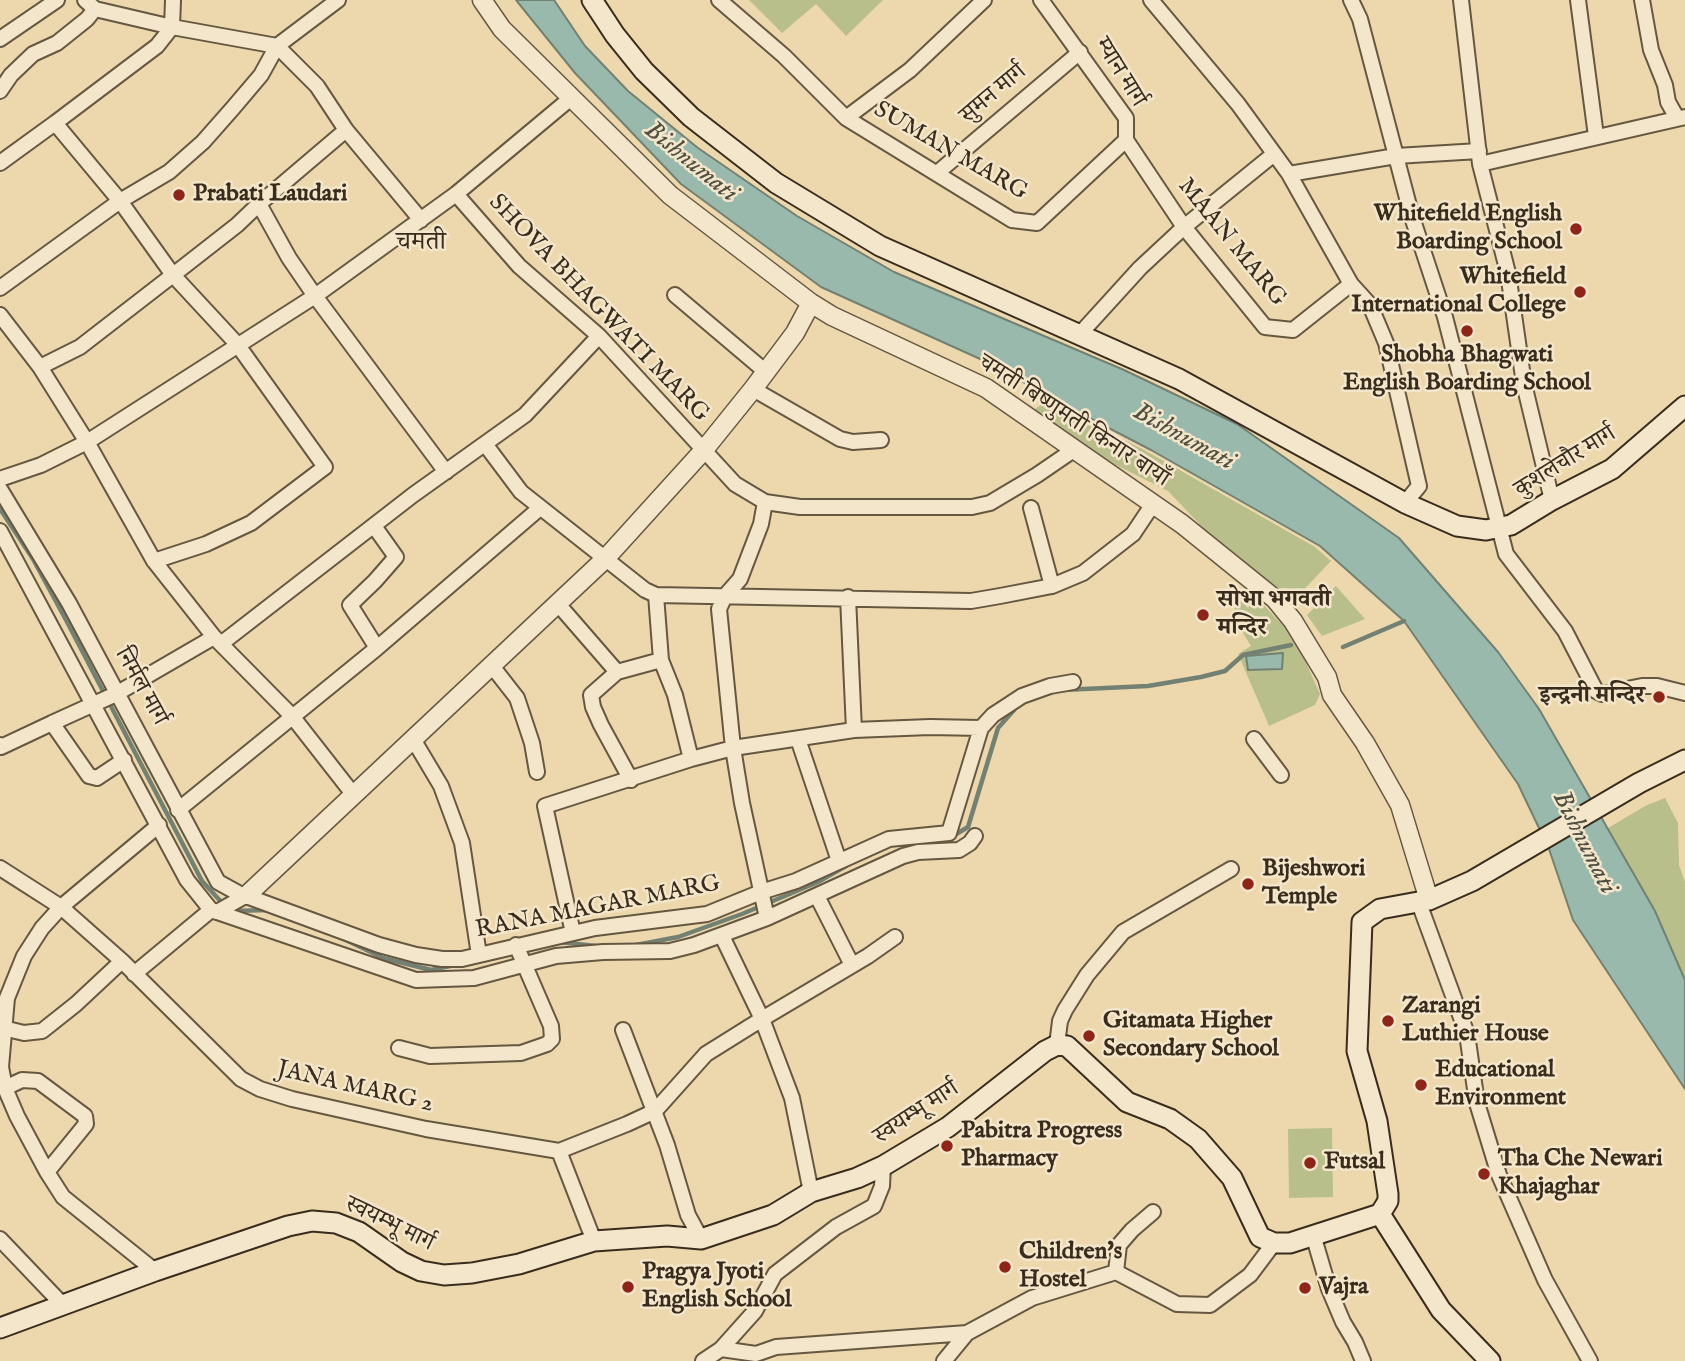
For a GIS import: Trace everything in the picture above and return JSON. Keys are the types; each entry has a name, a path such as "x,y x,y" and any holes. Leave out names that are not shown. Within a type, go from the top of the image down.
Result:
{"main road":[{"path":"592,0 615,35 644,71 691,117 776,183 880,246 1179,379 1405,503 1457,526 1486,530 1501,528"},
{"name":"कुशलेचौर मार्ग","path":"1501,528 1612,469 1685,406"},
{"path":"1057,1045 1067,1046 1127,1102 1170,1119 1199,1139 1232,1178 1260,1237 1274,1244 1290,1243 1380,1214 1388,1201 1386,1182 1377,1121 1357,1051 1362,922 1380,909 1424,902 1472,881 1639,783 1685,760"},
{"name":"स्वयम्भू मार्ग","path":"3,1323 288,1226 312,1221 336,1223 359,1232 402,1262 421,1271 444,1275 519,1264 594,1241 667,1236 701,1239 774,1214 811,1192 857,1178 883,1166 948,1127 1045,1051 1057,1045"},
{"path":"1380,1214 1441,1310 1490,1361"}],"street":[{"path":"0,39 57,0"},
{"path":"0,163 157,46 172,27 173,0"},
{"path":"0,288 120,201 169,172 203,142 261,75 277,46 338,0"},
{"name":"चमती बिष्णुमती किनार बायाँ","path":"482,0 502,29 670,195 811,303 832,316 986,388 1153,504 1275,599 1293,621 1328,677 1332,695 1365,743 1400,805 1424,902"},
{"name":"SUMAN MARG","path":"719,0 784,56 846,118 1012,220 1037,223 1126,140"},
{"name":"SUMAN MARG","path":"846,118 910,70 984,0"},
{"name":"म्यान मार्ग","path":"1041,0 1126,118 1126,140"},
{"path":"1150,0 1238,104 1289,174 1351,284 1370,305 1386,343 1419,486 1405,503"},
{"path":"1350,0 1360,19 1412,216 1445,317 1506,554 1565,631 1596,691 1602,694 1642,686 1657,686 1685,692"},
{"path":"1461,0 1480,158 1508,273 1524,384 1552,500"},
{"path":"1578,0 1596,136"},
{"path":"1289,174 1396,156 1480,158 1681,117 1668,102 1665,85 1651,50 1642,0"},
{"path":"0,92 10,75 33,54 57,43 87,19 90,5 172,27 277,46 317,86 346,130 421,220"},
{"name":"सुमन मार्ग","path":"937,173 1080,52"},
{"path":"0,479 41,466 87,442 315,296 456,194 570,98"},
{"path":"55,123 120,201 173,275 237,344 325,467 251,523 206,544 154,561"},
{"path":"40,367 80,347 173,275 237,225 346,130"},
{"name":"MAAN MARG","path":"1126,140 1184,228 1265,327 1293,330 1351,284"},
{"path":"1079,335 1140,268 1274,154"},
{"name":"SHOVA BHAGWATI MARG","path":"456,194 519,266 599,336 735,484 765,502 800,507 972,507 990,503 1058,462 1074,449"},
{"path":"259,204 289,258 315,296 446,472"},
{"path":"675,295 766,372"},
{"path":"134,974 217,911 245,897 605,559 704,451 796,333 811,303"},
{"path":"0,315 40,367 87,442 154,561 218,640 292,716 353,794"},
{"path":"0,747 94,705 218,640 525,415 599,336"},
{"path":"753,389 841,439 853,442 881,440"},
{"path":"485,444 521,492 645,590 656,594 971,601 1052,586 1083,573 1133,534 1153,504"},
{"name":"निर्मल मार्ग","path":"0,489 69,603 218,882 245,897"},
{"path":"765,502 761,523 740,579 725,596 719,609 733,748 767,918"},
{"path":"178,810 377,648 540,508"},
{"path":"1031,508 1052,586"},
{"path":"374,526 396,557 350,605 377,648"},
{"path":"0,531 187,880 217,911 416,980 474,978 556,956 670,951 722,936 767,918 903,856 918,852 959,850 975,836"},
{"path":"656,594 661,660 675,695 691,759"},
{"path":"848,597 854,730"},
{"path":"558,604 617,672"},
{"path":"631,780 601,725 591,695 617,672 661,660"},
{"path":"492,666 517,698 532,743 537,772"},
{"path":"573,933 545,806 733,748 854,730 930,727 981,729 993,715 1022,696 1049,686 1073,682"},
{"path":"52,723 89,776 97,778 124,760"},
{"name":"RANA MAGAR MARG","path":"245,897 379,945 442,959 479,955 516,944 595,928 707,914 796,881 894,838 949,833 981,729"},
{"path":"798,738 839,860"},
{"path":"413,739 441,786 462,843 479,955"},
{"path":"1254,739 1281,775"},
{"path":"155,1271 63,1197 18,1116 5,1088 1,1067 7,998 24,956 42,928 61,906 159,825"},
{"name":"JANA MARG 2","path":"0,867 61,906 122,961 241,1079 260,1090 426,1129 559,1151"},
{"path":"1057,1045 1057,1032 1065,1010 1087,975 1123,932 1231,869"},
{"path":"817,896 852,965"},
{"path":"1424,902 1467,1034 1477,1103 1499,1175 1545,1280 1590,1361"},
{"path":"722,936 762,1019 792,1098 811,1192"},
{"path":"594,1241 559,1151 655,1111 706,1054 868,957 895,937"},
{"path":"399,1048 430,1056 521,1053 552,1040 551,1026 516,944"},
{"path":"4,1028 24,1033 42,1031 122,961"},
{"path":"623,1030 655,1111 688,1215 701,1239"},
{"path":"5,1088 22,1080 38,1081 85,1116 86,1124 47,1172"},
{"path":"703,1361 721,1349 755,1311 775,1274 836,1227 874,1206 882,1186 883,1166"},
{"path":"1116,1272 1119,1245 1153,1212"},
{"path":"1324,1231 1314,1238 1343,1322 1363,1361"},
{"path":"0,1239 61,1304"},
{"path":"944,1361 967,1334 1032,1298 1116,1272 1177,1304 1210,1305 1250,1275 1274,1244"},
{"path":"721,1349 756,1354 776,1348 967,1334"}],"green space":[{"path":"749,0 883,0 846,36 816,4 782,33"},
{"path":"1048,400 1146,451 1315,547 1331,561 1295,599 1229,555 1168,491 1022,418"},
{"path":"1336,586 1365,619 1322,636 1307,615"},
{"path":"1256,597 1295,638 1320,694 1315,705 1269,726 1238,654 1251,646 1232,615 1239,599 1248,608"},
{"path":"1665,798 1678,823 1679,865 1685,882 1685,980 1655,911 1608,828 1647,805"},
{"name":"Futsal","path":"1332,1128 1333,1197 1289,1198 1288,1129"}],"water":[{"name":"Bishnumati","path":"516,0 554,0 585,46 628,91 698,148 797,216 894,272 1124,370 1237,424 1399,538 1498,652 1539,709 1655,911 1685,980 1685,1089 1573,920 1549,849 1518,784 1404,621 1320,546 1151,450 989,363 821,287 681,184 575,73"},
{"path":"1283,653 1282,669 1248,670 1246,656"}],"waterway":[{"path":"0,509 33,559 202,881 225,906"},
{"path":"1343,647 1404,621"},
{"path":"1063,690 1148,686 1201,677 1225,671 1243,655 1291,645"},
{"path":"953,836 968,827 998,728 1014,710"},
{"path":"636,945 678,937 742,914 818,882 846,866"},
{"path":"232,911 268,910"},
{"path":"344,939 383,958 431,970 455,965"},
{"path":"559,942 596,946"}],"place":[{"name":"Prabati Laudari","path":"179,195"},
{"name":"Whitefield English Boarding School","path":"1576,229"},
{"name":"Whitefield International College","path":"1580,292"},
{"name":"Shobha Bhagwati English Boarding School","path":"1467,331"},
{"name":"सोभा भगवती मन्दिर","path":"1203,615"},
{"name":"इन्द्रनी मन्दिर","path":"1659,697"},
{"name":"Bijeshwori Temple","path":"1248,884"},
{"name":"Zarangi Luthier House","path":"1388,1021"},
{"name":"Gitamata Higher Secondary School","path":"1089,1036"},
{"name":"Educational Environment","path":"1421,1085"},
{"name":"Pabitra Progress Pharmacy","path":"947,1146"},
{"name":"Futsal","path":"1310,1163"},
{"name":"Tha Che Newari Khajaghar","path":"1484,1174"},
{"name":"Children's Hostel","path":"1005,1267"},
{"name":"Pragya Jyoti English School","path":"628,1287"},
{"name":"Vajra","path":"1305,1288"}],"district":[{"name":"चमती","path":"421,244"}]}
